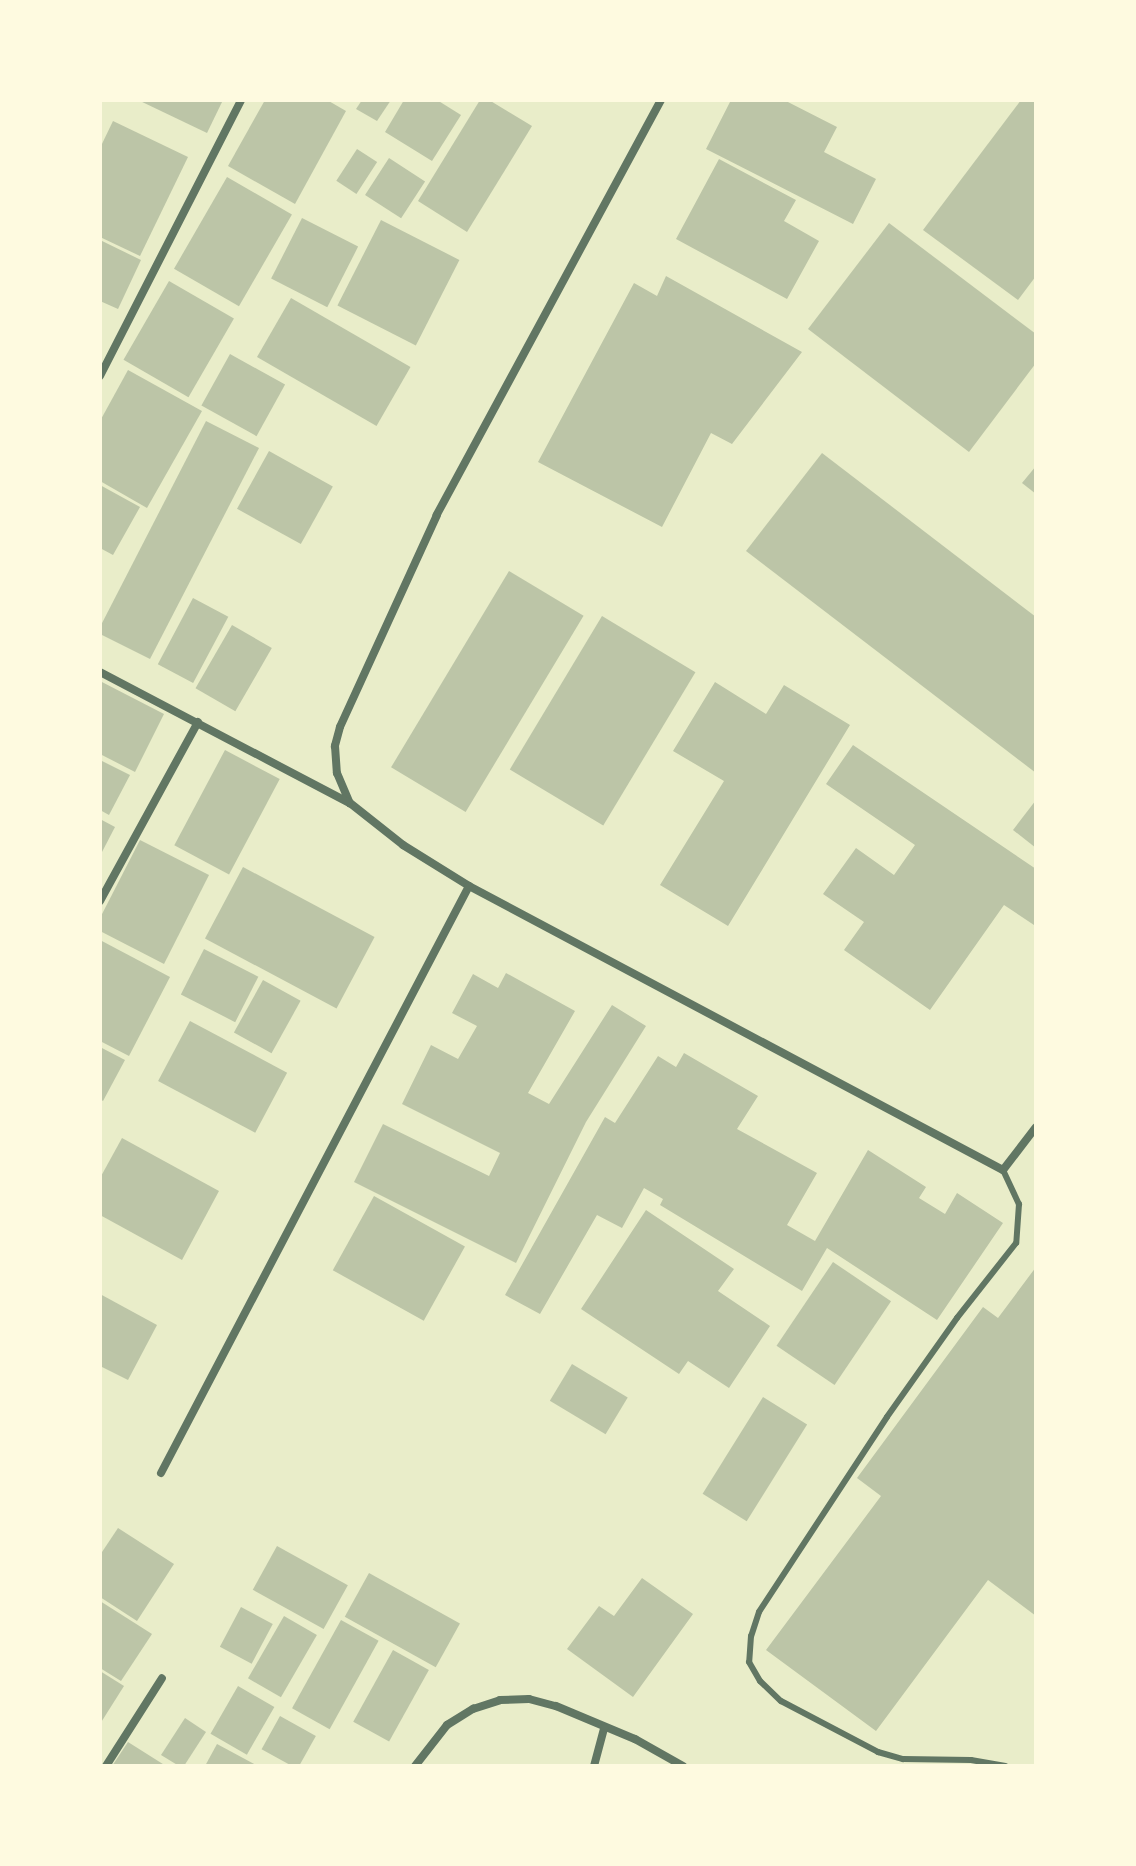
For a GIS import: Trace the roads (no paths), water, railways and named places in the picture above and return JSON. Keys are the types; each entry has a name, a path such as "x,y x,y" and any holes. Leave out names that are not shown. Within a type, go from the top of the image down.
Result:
{"street":[{"path":"100,376 241,100"},
{"path":"350,803 337,773 335,746 340,727 437,515 661,100"},
{"path":"100,672 350,803 403,845 469,886 1003,1170 1036,1127"},
{"path":"100,901 198,722"},
{"path":"161,1473 469,886"},
{"path":"106,1766 162,1678"},
{"path":"415,1766 447,1725 473,1709 500,1700 529,1699 556,1706 635,1739 683,1766"},
{"path":"594,1766 604,1728"}],"lane":[{"path":"1003,1170 1019,1204 1016,1243 957,1318 887,1417 759,1612 751,1636 749,1662 760,1681 781,1701 878,1752 903,1759 971,1760 1005,1766"}]}
